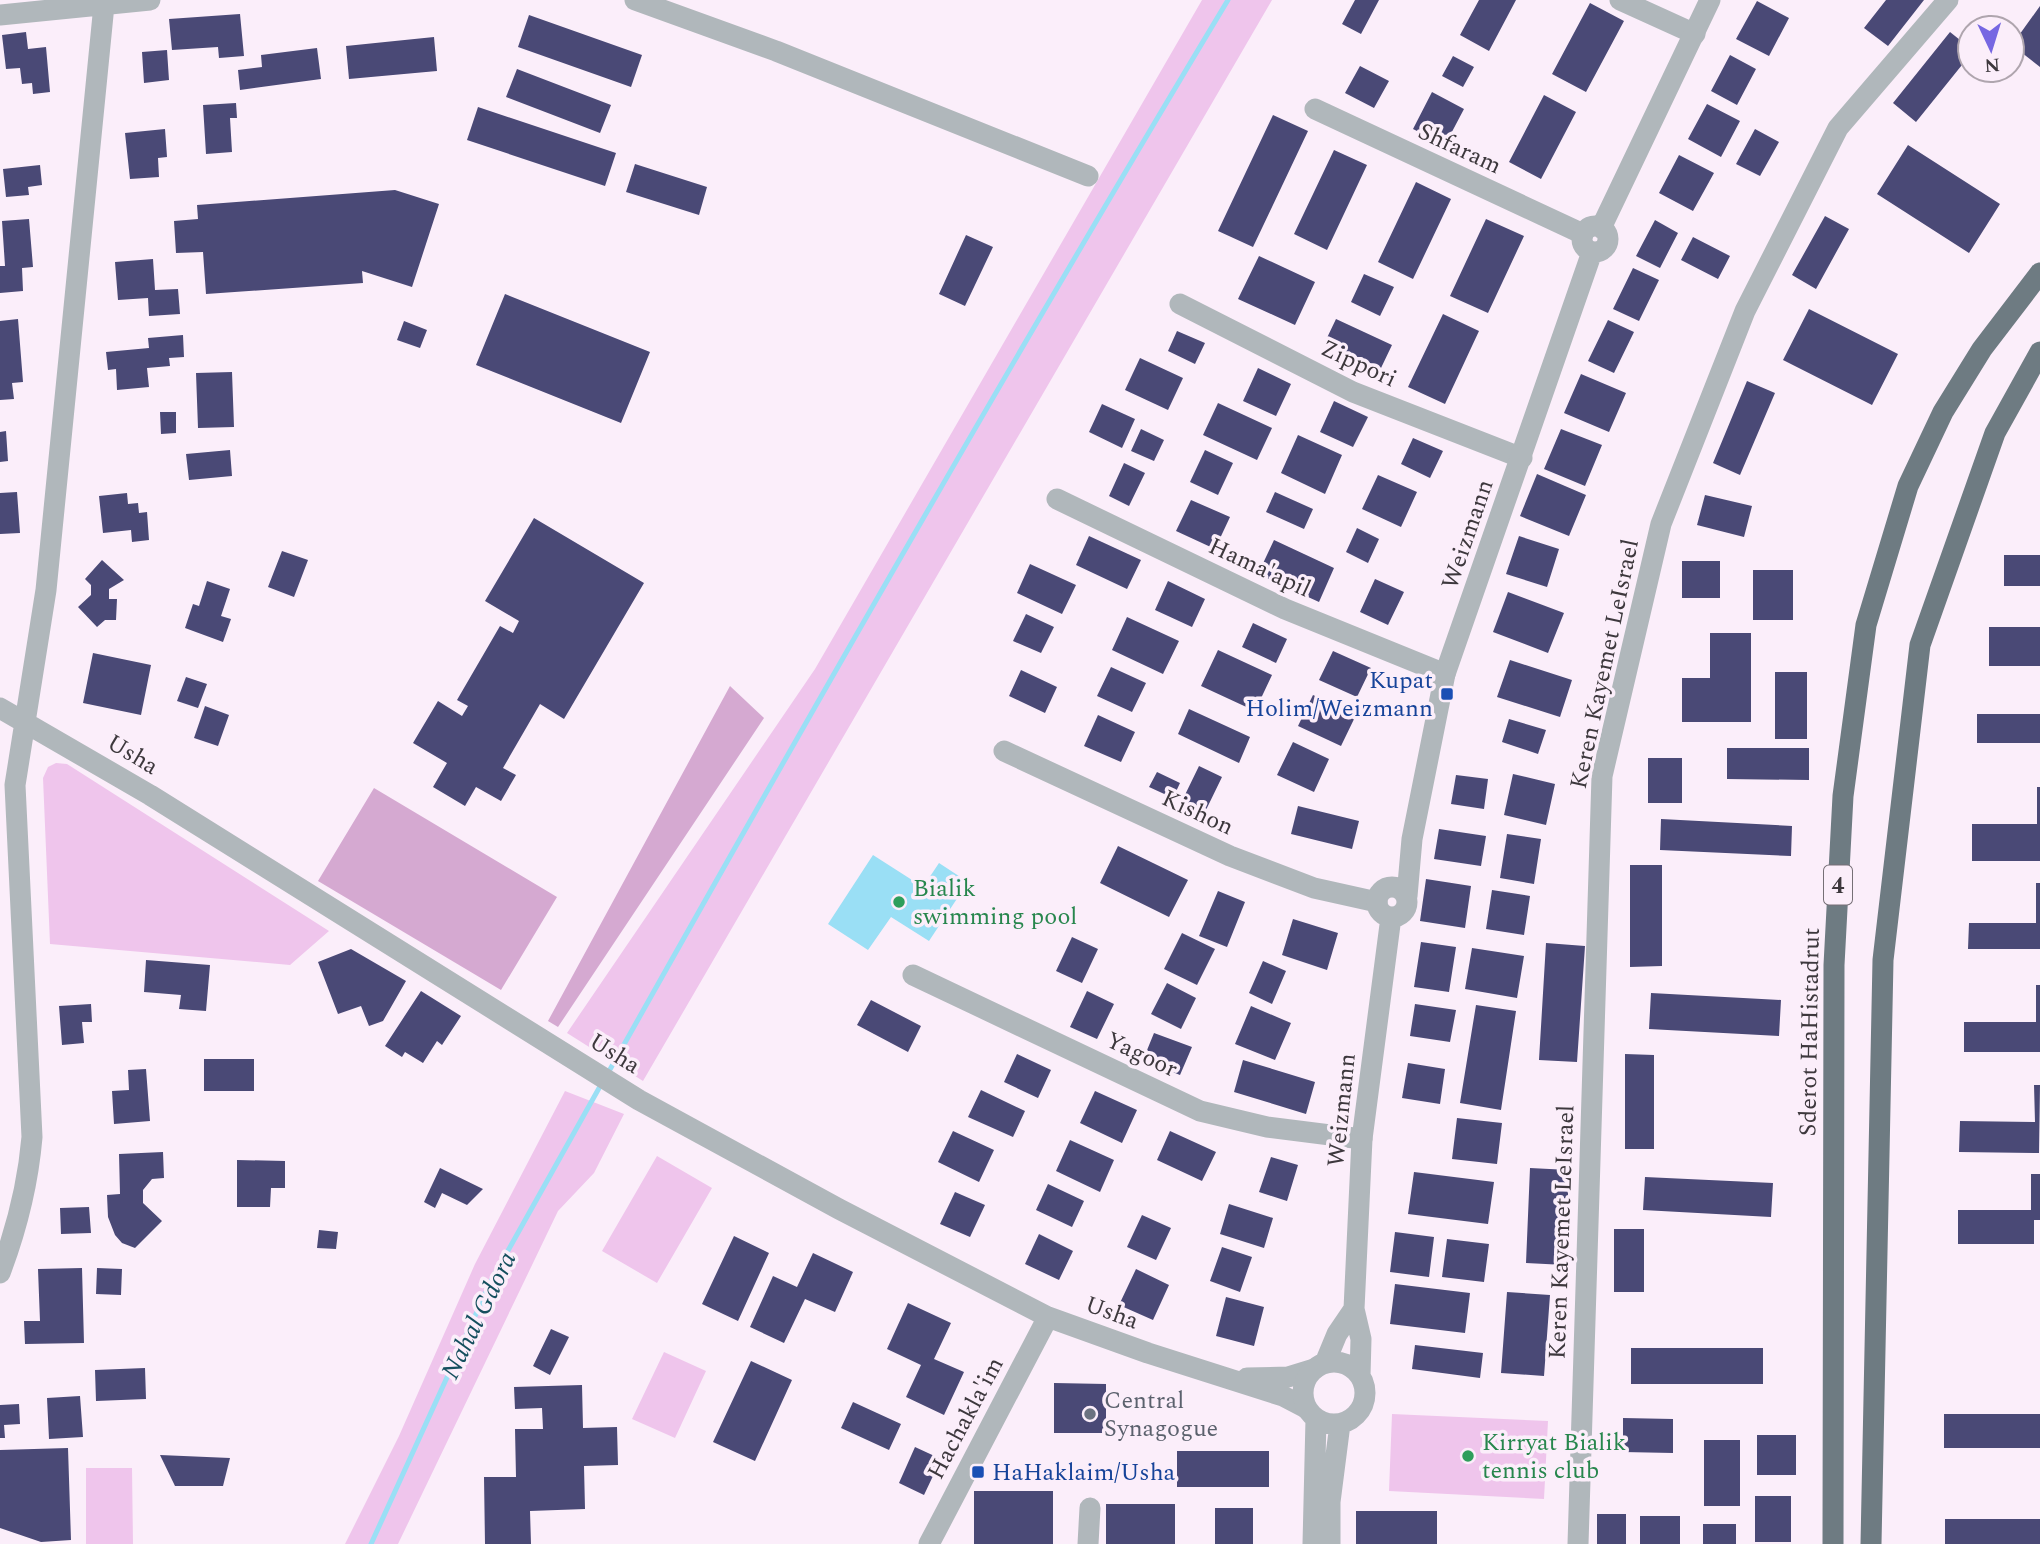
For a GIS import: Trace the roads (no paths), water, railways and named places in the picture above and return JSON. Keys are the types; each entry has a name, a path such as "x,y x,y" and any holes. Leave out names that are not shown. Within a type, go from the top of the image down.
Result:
{"highway":[{"name":"Sderot HaHistadrut","path":"1833,1544 1834,965 1843,796 1866,625 1908,486 1943,412 1982,349 2040,272"},
{"path":"1871,1544 1883,960 1920,645 1995,433 2040,352"}],"street":[{"path":"0,15 150,0"},
{"path":"635,0 776,51 1088,176"},
{"path":"1620,0 1695,34"},
{"name":"Weizmann","path":"1384,903 1405,911 1412,839 1445,674 1522,458 1592,238 1710,0"},
{"name":"Keren Kayemet LeIsrael","path":"1578,1544 1602,776 1661,524 1745,311 1838,128 1948,0"},
{"path":"0,1273 29,1173 32,1137 15,785 23,720 46,590 104,5"},
{"name":"Shfaram","path":"1315,109 1592,238"},
{"name":"Zippori","path":"1180,304 1353,392 1522,458"},
{"name":"Hama'apil","path":"1057,499 1285,609 1445,674"},
{"name":"Usha","path":"0,708 614,1083 828,1203 1048,1317 1148,1353 1283,1396 1311,1413"},
{"name":"Kishon","path":"1004,751 1230,856 1314,888 1384,903"},
{"name":"Weizmann","path":"1360,1376 1362,1339 1354,1309 1362,1139 1384,903 1412,839"},
{"name":"Yagoor","path":"914,975 1200,1111 1267,1127 1362,1139"},
{"name":"Weizmann","path":"1319,1366 1354,1309"},
{"name":"Hachakla'im","path":"929,1544 1048,1317"},
{"path":"1311,1413 1340,1424 1349,1421 1362,1407 1365,1389 1360,1376 1341,1363 1319,1366 1303,1386 1311,1413 1313,1544"},
{"name":"Usha","path":"1233,1378 1288,1377 1319,1366"},
{"path":"1330,1544 1331,1502 1340,1424"},
{"path":"1088,1544 1090,1508"}],"water":[{"name":"Bialik swimming pool","path":"873,855 923,887 939,863 968,882 929,941 891,917 868,950 828,924"}],"waterway":[{"path":"608,1073 914,534 1228,0"},
{"name":"Nahal Gdora","path":"371,1544 491,1281 603,1081"}],"place":[{"name":"Kupat Holim/Weizmann","path":"1447,694"},
{"name":"Bialik swimming pool","path":"899,902"},
{"name":"Central Synagogue","path":"1090,1414"},
{"name":"Kirryat Bialik tennis club","path":"1468,1456"},
{"name":"HaHaklaim/Usha","path":"978,1472"}]}
